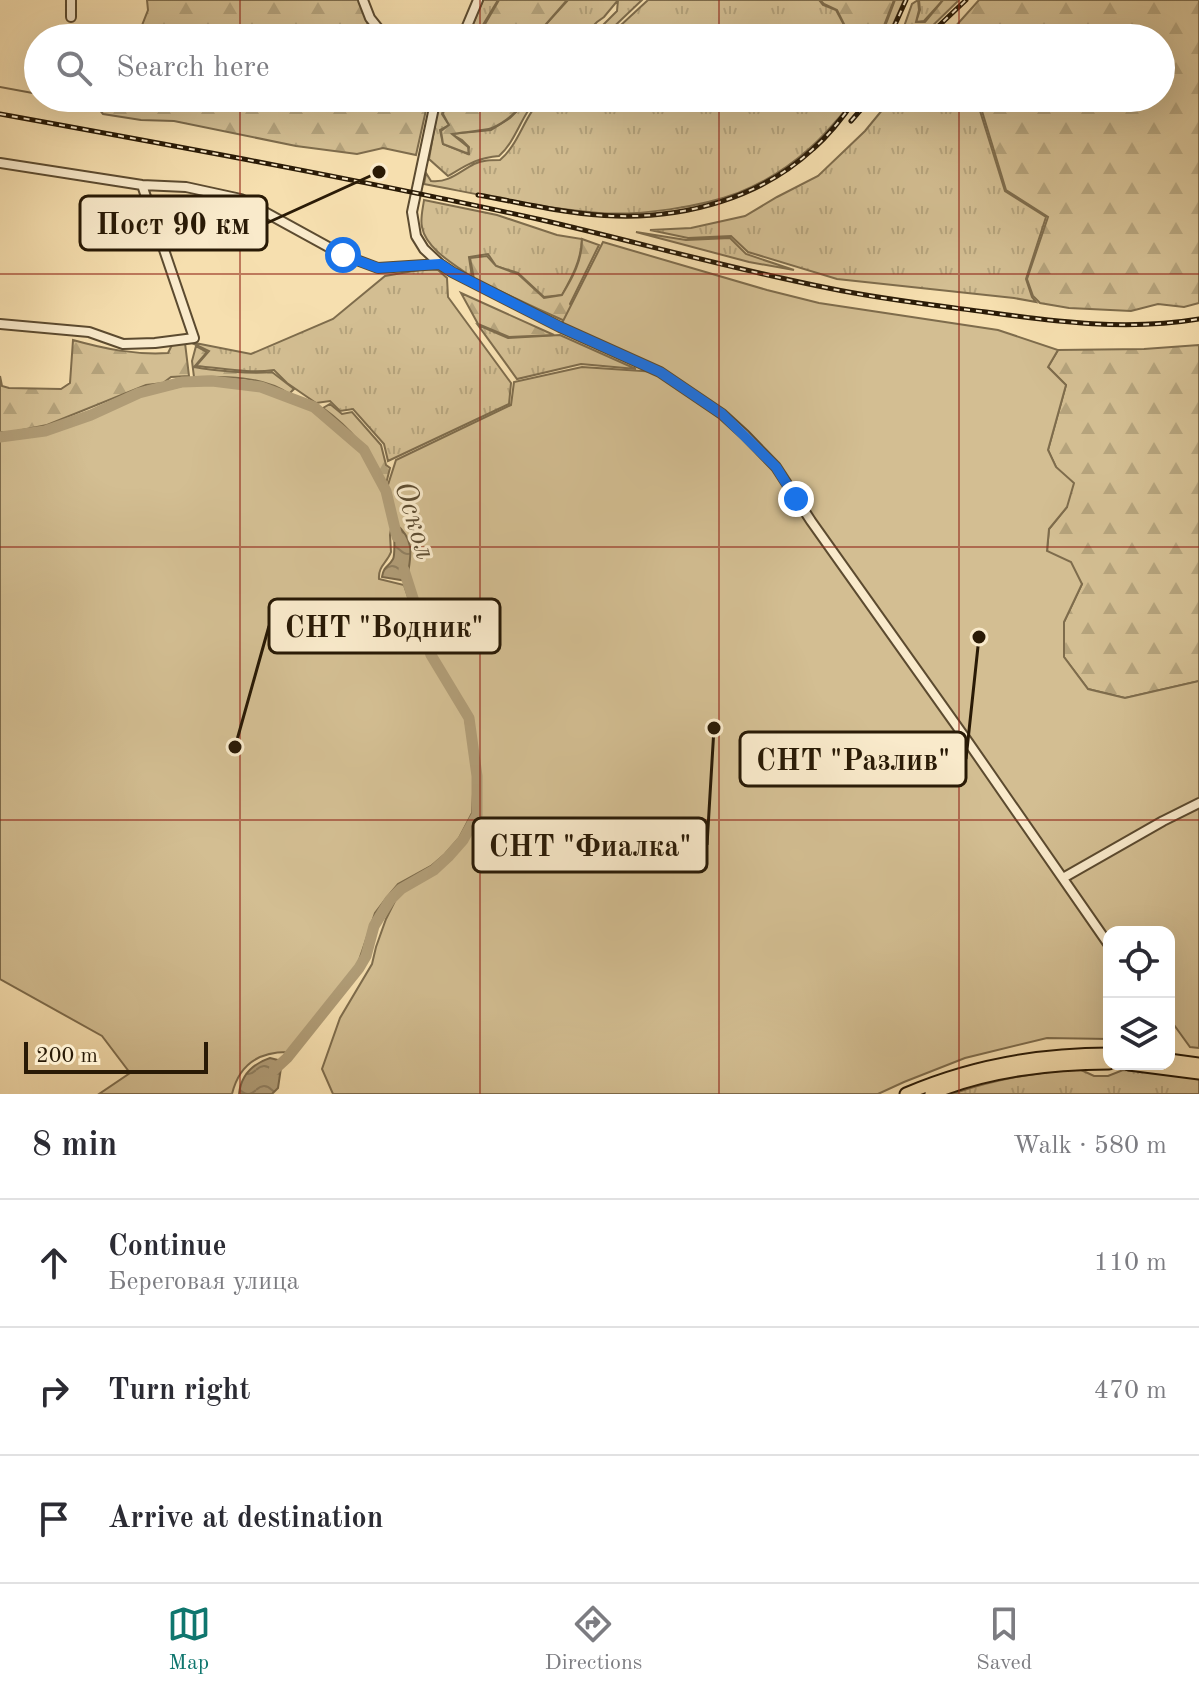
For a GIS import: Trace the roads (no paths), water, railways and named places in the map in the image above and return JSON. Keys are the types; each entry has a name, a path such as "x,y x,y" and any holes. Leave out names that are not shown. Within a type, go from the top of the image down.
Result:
{"main road":[{"path":"906,1094 954,1076 1022,1059 1103,1054"},
{"path":"931,1094 994,1075 1103,1063"},
{"path":"1175,1064 1199,1064"},
{"path":"1175,1068 1199,1073"}],"street":[{"path":"71,0 71,17"},
{"path":"363,0 375,24"},
{"path":"468,24 478,0"},
{"path":"431,112 412,212 416,236 424,249 452,272 560,327 660,372 722,414 745,435 776,467 1103,936"},
{"path":"0,163 142,185 186,187 241,199 343,255 378,268 440,264"},
{"path":"0,324 89,332 123,344 194,338 142,185"},
{"path":"1063,878 1199,803"}],"water":[{"path":"395,523 409,543 407,581 382,577 394,556"},
{"path":"270,1058 282,1061 278,1088 272,1094 239,1094 248,1071"}],"waterway":[{"path":"0,87 24,91"},
{"name":"Оскол","path":"0,437 45,431 91,415 139,393 182,382 212,381 261,387 314,407 364,450 386,491 397,537"},
{"name":"Оскол","path":"274,1070 359,968 366,956 374,926 390,900 448,857 463,840 477,815 477,776 469,718 431,655 404,570"}],"railway":[{"path":"895,24 906,0"},
{"path":"941,24 966,0"},
{"path":"478,195 599,215 642,216 695,209 746,192 792,166 825,138 846,112"},
{"path":"851,121 859,112"},
{"path":"0,114 474,205 867,295 1092,324 1172,323 1199,319"}],"place":[{"name":"Пост 90 км","path":"379,172"},
{"name":"СНТ \"Разлив\"","path":"979,637"},
{"name":"СНТ \"Фиалка\"","path":"714,728"},
{"name":"СНТ \"Водник\"","path":"235,747"}]}
